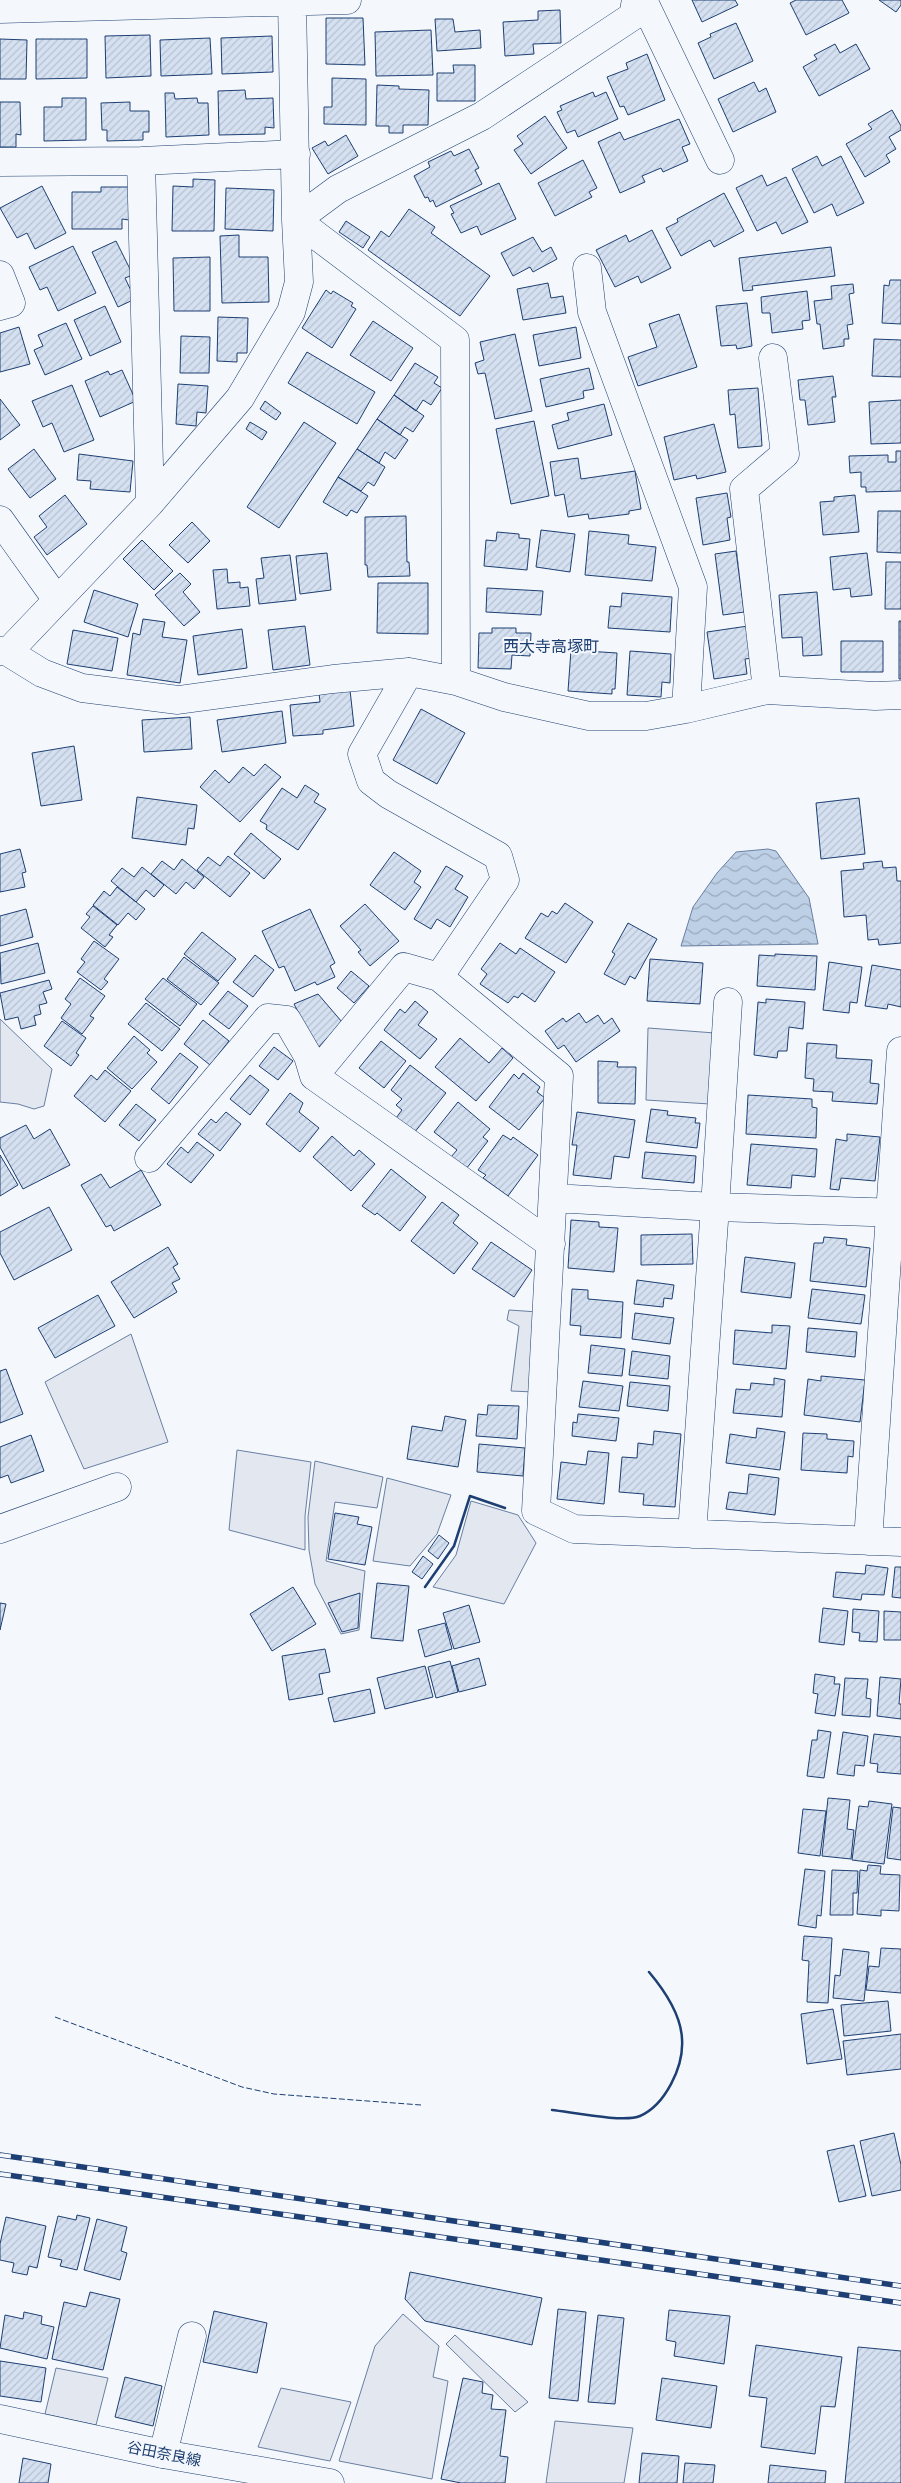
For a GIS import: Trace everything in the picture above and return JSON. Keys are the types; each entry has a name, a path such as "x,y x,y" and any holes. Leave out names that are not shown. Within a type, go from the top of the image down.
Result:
{"street":[{"path":"0,10 347,0"},
{"path":"296,220 338,189 482,116 633,16 636,0"},
{"path":"643,0 720,160"},
{"path":"292,1 296,220 300,282 291,312 240,398 150,503 4,652 42,673 82,688 178,700 333,679 408,672 456,681 504,698 589,716 646,716 686,709 767,690 875,696 901,695"},
{"path":"0,162 141,161 296,154"},
{"path":"141,161 150,503"},
{"path":"296,220 455,340 456,681"},
{"path":"587,268 592,312 694,587 686,709"},
{"path":"0,275 11,303 0,306"},
{"path":"767,690 744,489 785,454 773,358"},
{"path":"0,520 56,600"},
{"path":"408,672 362,754 370,781 388,794 498,856 505,880 439,977"},
{"path":"314,1076 404,968 439,977 559,1076 536,1511 574,1529 901,1542"},
{"path":"692,1534 728,1002"},
{"path":"149,1158 268,1018 287,1020 308,1056 314,1076 551,1244"},
{"path":"868,1541 895,1213 901,1052"},
{"path":"553,1198 715,1207 895,1213"},
{"path":"0,1529 117,1487"},
{"path":"162,2454 192,2336"},
{"name":"谷田奈良線","path":"0,2419 162,2454 330,2483"}],"shaded area":[{"path":"0,1019 52,1069 44,1106 34,1109 18,1104 0,1102"},
{"path":"648,1028 715,1033 710,1104 646,1100"},
{"path":"509,1310 538,1312 534,1392 511,1391 519,1326 507,1320"},
{"path":"131,1334 168,1442 84,1469 45,1382"},
{"path":"237,1450 311,1462 305,1516 305,1550 229,1530"},
{"path":"315,1461 383,1477 377,1508 335,1502 326,1561 365,1571 359,1630 341,1634 315,1584 309,1550 308,1517"},
{"path":"387,1478 451,1495 437,1534 410,1566 373,1561"},
{"path":"471,1501 518,1515 536,1543 504,1604 433,1587 456,1555"},
{"path":"403,2314 439,2346 433,2377 448,2381 432,2479 339,2461 375,2346"},
{"path":"455,2335 528,2402 515,2412 446,2344"},
{"path":"56,2368 108,2378 96,2425 45,2414"},
{"path":"281,2388 351,2402 330,2461 258,2447"},
{"path":"555,2421 633,2428 624,2483 546,2483"}],"water":[{"path":"768,849 776,851 809,898 818,944 681,946 693,907 717,873 736,852"}],"building":[{"path":"692,0 735,0 738,5 702,22"},
{"path":"796,0 842,0 849,13 806,35 790,3"},
{"path":"879,0 901,0 901,5 896,12"},
{"path":"560,10 561,43 533,44 534,54 505,56 503,22 538,20 538,11"},
{"path":"326,18 363,18 365,65 326,64"},
{"path":"435,19 453,19 455,32 480,30 481,48 437,51"},
{"path":"736,23 753,61 714,79 698,43 711,37 710,34"},
{"path":"431,30 433,75 376,76 375,32"},
{"path":"150,35 151,76 106,78 105,36"},
{"path":"272,36 273,72 222,74 221,38"},
{"path":"210,38 212,74 161,76 160,40"},
{"path":"0,39 27,40 26,79 0,79"},
{"path":"36,39 87,39 87,78 36,79"},
{"path":"835,44 840,53 856,44 870,69 819,96 803,67 817,59 814,55"},
{"path":"647,54 665,100 628,115 624,106 620,107 607,77 628,69 626,63"},
{"path":"453,65 475,65 475,101 437,101 437,73 454,73"},
{"path":"332,78 366,79 366,125 324,124 324,107 332,107"},
{"path":"754,82 759,92 766,88 776,112 733,132 718,99"},
{"path":"377,85 399,86 399,89 429,90 428,125 403,125 403,133 389,133 389,126 376,126"},
{"path":"245,90 246,99 273,98 274,128 265,127 265,134 219,135 218,91"},
{"path":"593,92 595,97 606,92 618,119 578,137 575,130 567,133 557,112 562,110 560,106"},
{"path":"165,93 174,93 175,99 197,98 198,103 208,103 209,135 166,137"},
{"path":"62,98 86,98 86,140 44,141 44,107 62,107"},
{"path":"0,102 20,102 21,135 16,134 16,147 0,147"},
{"path":"130,102 130,111 149,111 149,132 143,132 143,140 107,141 107,130 102,130 101,103"},
{"path":"892,110 901,126 901,130 889,137 896,149 886,155 890,162 865,177 846,144 872,129 868,124"},
{"path":"545,116 567,148 531,174 514,150 523,144 517,136"},
{"path":"679,119 690,144 682,147 688,161 663,172 661,168 642,176 645,182 620,193 598,142 620,132 624,140"},
{"path":"346,135 358,156 328,174 312,148 325,141 328,146"},
{"path":"469,149 479,168 475,170 482,184 436,207 433,200 430,202 428,197 425,198 414,176 430,167 428,162 451,151 454,156"},
{"path":"817,156 822,166 841,156 864,203 837,216 832,204 814,213 792,169"},
{"path":"583,160 597,188 589,192 592,197 555,216 538,183"},
{"path":"762,175 767,186 786,177 808,222 782,234 776,222 757,231 736,188"},
{"path":"193,179 215,180 214,231 172,231 173,186 193,187"},
{"path":"499,183 516,219 481,235 477,226 461,233 451,214 454,213 450,206"},
{"path":"42,186 66,233 35,249 27,233 17,238 0,208"},
{"path":"101,187 129,187 129,220 122,219 122,229 72,229 72,192 101,192"},
{"path":"226,188 274,190 273,231 225,229"},
{"path":"724,193 744,231 714,247 710,240 681,256 666,228 678,222 677,219"},
{"path":"409,209 435,227 431,233 490,276 460,316 368,250 381,231 389,237"},
{"path":"346,221 370,237 363,248 339,232"},
{"path":"652,230 671,268 641,283 638,276 615,287 596,250 626,235 629,242"},
{"path":"239,235 239,257 268,257 269,302 222,303 220,236"},
{"path":"533,237 542,252 551,247 557,259 533,272 530,267 513,276 501,253"},
{"path":"116,241 133,275 125,278 135,299 118,307 92,252"},
{"path":"73,246 96,293 58,311 47,287 40,290 29,267"},
{"path":"831,247 835,276 752,286 753,290 743,291 739,258"},
{"path":"210,257 210,311 174,311 173,258"},
{"path":"890,280 901,280 901,324 882,323 884,285 889,286"},
{"path":"548,283 551,298 563,296 566,313 523,320 517,289"},
{"path":"853,284 854,293 849,294 853,324 847,325 849,339 844,339 844,346 823,349 820,324 817,324 814,301 832,299 831,286"},
{"path":"326,290 331,294 333,291 353,303 351,306 356,309 332,348 302,328"},
{"path":"807,291 810,320 802,321 803,329 772,333 770,313 762,313 761,297"},
{"path":"747,303 752,346 737,349 736,345 721,346 716,306"},
{"path":"105,306 121,342 90,356 74,320"},
{"path":"679,314 697,367 638,386 628,357 657,347 649,324"},
{"path":"218,317 248,318 247,353 237,353 237,362 217,361"},
{"path":"373,321 413,348 391,381 350,355"},
{"path":"66,323 82,359 45,375 34,350 43,346 38,335"},
{"path":"19,327 30,364 0,372 0,333"},
{"path":"576,327 581,358 539,366 533,335"},
{"path":"515,334 532,411 495,419 485,373 478,374 475,363 484,360 480,342"},
{"path":"181,336 210,337 209,373 180,373"},
{"path":"874,339 901,340 901,377 872,376"},
{"path":"307,352 375,392 357,424 288,383"},
{"path":"415,363 438,377 434,383 442,388 431,405 423,400 416,411 394,395"},
{"path":"589,368 594,389 583,391 584,398 546,407 540,379"},
{"path":"122,370 136,401 100,417 85,381 108,371 110,375"},
{"path":"833,376 836,397 832,397 835,422 808,425 805,400 800,400 798,380"},
{"path":"178,384 208,386 206,413 197,412 196,426 176,424"},
{"path":"72,385 94,440 64,452 52,423 43,427 32,401"},
{"path":"758,388 762,446 738,448 735,414 730,415 728,390"},
{"path":"394,395 424,416 413,432 405,427 400,435 377,419"},
{"path":"0,399 20,425 0,440"},
{"path":"901,400 901,443 871,444 869,402"},
{"path":"265,401 281,413 276,420 260,409"},
{"path":"604,404 612,435 558,449 552,425 569,420 567,413"},
{"path":"377,419 408,440 395,459 385,452 379,463 357,449"},
{"path":"534,421 549,496 511,504 496,429"},
{"path":"250,422 267,432 262,440 246,429"},
{"path":"304,422 336,443 279,528 247,507"},
{"path":"714,424 726,472 697,479 696,475 674,480 664,437"},
{"path":"34,449 56,479 30,498 8,469"},
{"path":"357,449 385,467 374,486 368,482 361,491 338,477"},
{"path":"896,451 901,451 901,491 866,492 866,487 861,487 861,472 850,473 849,456 888,455 888,462 896,462"},
{"path":"79,454 133,461 130,492 90,489 91,481 77,480"},
{"path":"578,458 581,479 635,471 641,509 629,511 629,514 589,519 588,514 568,517 564,494 555,496 550,462"},
{"path":"338,477 368,496 357,513 351,510 347,516 323,502"},
{"path":"727,493 731,517 727,518 730,540 703,545 696,498"},
{"path":"65,495 87,524 47,555 34,537 47,527 39,516"},
{"path":"855,495 859,532 823,535 820,502 834,501 834,497"},
{"path":"878,511 901,511 901,553 877,552"},
{"path":"406,516 407,562 409,562 410,576 368,577 367,565 365,565 365,517"},
{"path":"192,522 210,541 188,563 169,545"},
{"path":"541,530 575,534 570,572 536,567"},
{"path":"589,531 629,535 628,544 656,547 652,581 585,575"},
{"path":"497,532 519,534 519,538 530,539 527,570 484,566 486,540 496,541"},
{"path":"142,540 173,571 154,590 123,559"},
{"path":"736,551 744,612 723,615 715,554"},
{"path":"327,553 331,590 300,594 296,556"},
{"path":"867,553 872,595 851,597 850,588 833,590 830,557"},
{"path":"290,555 296,600 259,604 256,579 264,578 261,558"},
{"path":"886,562 901,562 901,609 885,609"},
{"path":"227,569 228,583 240,582 240,588 248,587 250,606 217,609 213,570"},
{"path":"180,573 191,584 183,592 200,612 184,626 155,595"},
{"path":"378,583 428,583 428,634 377,633"},
{"path":"487,588 543,591 541,615 486,612"},
{"path":"94,590 138,604 128,637 84,622"},
{"path":"817,592 822,655 803,656 802,637 782,638 779,595"},
{"path":"622,593 672,597 670,632 608,628 610,606 621,607"},
{"path":"143,619 165,622 162,637 187,640 180,683 127,675 133,633 140,635"},
{"path":"899,621 901,621 901,679 899,679"},
{"path":"305,626 310,665 273,670 268,630"},
{"path":"748,626 753,658 745,659 747,674 714,679 707,632"},
{"path":"492,628 516,628 516,633 531,633 530,656 512,655 511,669 478,668 479,633 492,633"},
{"path":"242,629 247,668 198,675 193,636"},
{"path":"73,630 118,638 112,671 67,664"},
{"path":"841,641 883,641 883,672 841,672"},
{"path":"571,650 617,653 615,689 612,689 612,694 568,691"},
{"path":"630,651 671,654 670,683 662,682 661,697 627,695"},
{"path":"350,690 354,726 323,730 323,734 293,736 290,705 320,702 319,693"},
{"path":"421,709 465,733 437,784 393,760"},
{"path":"282,711 286,743 222,752 217,720"},
{"path":"190,717 192,749 144,752 142,720"},
{"path":"74,746 82,800 41,806 32,753"},
{"path":"265,764 281,777 240,822 200,787 215,770 229,783 243,767 254,776"},
{"path":"305,785 319,794 314,802 326,809 298,850 266,829 267,825 260,821 282,788 297,798"},
{"path":"137,797 197,805 194,829 188,828 186,845 132,838"},
{"path":"859,798 865,854 821,859 816,803"},
{"path":"251,833 281,859 264,879 234,854"},
{"path":"20,849 26,872 22,873 25,887 0,892 0,854"},
{"path":"394,852 421,871 414,882 421,887 405,910 370,885"},
{"path":"228,856 250,873 230,897 197,870 208,857 220,866"},
{"path":"182,859 204,877 194,889 186,882 176,894 151,874 162,861 174,870"},
{"path":"882,861 883,868 896,867 897,881 901,881 901,943 879,945 878,939 868,940 866,915 844,917 841,871 864,869 863,863"},
{"path":"446,866 463,876 455,889 468,897 450,927 437,919 431,929 414,919"},
{"path":"142,867 164,885 154,897 146,890 136,902 111,881 122,868 134,877"},
{"path":"117,887 145,909 136,920 128,913 118,925 93,905 104,891 110,896"},
{"path":"565,903 593,922 566,963 525,938 541,913 548,917 552,911 557,914"},
{"path":"365,904 399,941 370,966 358,952 361,950 340,926"},
{"path":"93,906 117,925 109,935 113,937 105,947 81,928 90,917 86,914"},
{"path":"26,909 33,937 0,946 0,916"},
{"path":"310,909 335,963 330,966 335,977 317,985 315,982 295,991 284,966 279,968 262,931"},
{"path":"628,923 657,939 635,979 630,976 625,985 604,974 615,954 612,952"},
{"path":"202,932 236,959 218,981 184,954"},
{"path":"94,941 119,959 104,979 108,982 101,990 77,972 85,962 81,959"},
{"path":"38,943 45,973 1,984 0,953"},
{"path":"500,943 516,954 520,948 555,972 535,1002 522,993 518,998 514,996 508,1003 480,984 487,974 481,969"},
{"path":"775,954 817,956 815,990 757,986 759,955 775,956"},
{"path":"255,955 274,970 253,997 233,982"},
{"path":"184,957 219,983 201,1005 167,979"},
{"path":"650,959 703,963 700,1004 647,1001"},
{"path":"829,962 862,967 857,1003 850,1002 849,1013 823,1010"},
{"path":"872,965 901,970 901,1007 888,1004 887,1009 865,1006"},
{"path":"351,971 369,986 354,1003 337,988"},
{"path":"80,978 105,996 90,1016 94,1018 82,1034 61,1018 71,1004 65,999"},
{"path":"163,978 197,1004 180,1026 145,999"},
{"path":"49,980 52,989 43,992 47,1003 39,1005 41,1014 34,1016 36,1025 21,1029 18,1017 5,1020 0,993"},
{"path":"228,991 248,1006 229,1029 209,1014"},
{"path":"318,994 342,1022 317,1049 294,1004"},
{"path":"766,999 805,1002 803,1029 789,1027 787,1051 778,1051 777,1058 754,1055 758,1002 766,1003"},
{"path":"415,1001 428,1012 418,1025 437,1039 420,1059 384,1030 400,1009 405,1013"},
{"path":"146,1003 180,1029 162,1051 128,1024"},
{"path":"579,1013 586,1023 598,1015 604,1024 612,1018 620,1031 576,1062 564,1045 558,1049 545,1031 563,1018 566,1022"},
{"path":"203,1020 229,1041 210,1065 184,1044"},
{"path":"62,1021 86,1038 76,1053 79,1055 71,1066 44,1046"},
{"path":"134,1036 150,1050 147,1053 157,1062 132,1089 107,1068"},
{"path":"460,1038 489,1063 502,1048 513,1058 476,1101 435,1067"},
{"path":"381,1041 406,1061 384,1088 359,1068"},
{"path":"807,1043 837,1045 836,1058 872,1060 870,1083 879,1084 877,1104 832,1101 833,1092 813,1091 814,1079 805,1078"},
{"path":"274,1047 293,1061 278,1080 259,1066"},
{"path":"180,1053 198,1067 169,1104 151,1089"},
{"path":"598,1061 618,1062 617,1067 636,1067 635,1104 598,1103"},
{"path":"410,1065 446,1093 414,1133 396,1118 402,1110 396,1105 402,1099 391,1090"},
{"path":"105,1070 131,1091 105,1122 74,1096 91,1075 97,1080"},
{"path":"523,1073 540,1087 537,1092 545,1098 519,1130 489,1107 514,1074 519,1079"},
{"path":"250,1075 269,1090 250,1115 230,1099"},
{"path":"290,1093 303,1103 299,1112 319,1128 300,1152 266,1124"},
{"path":"748,1095 812,1099 812,1107 817,1108 816,1138 746,1134"},
{"path":"458,1102 490,1129 483,1137 488,1141 466,1169 451,1157 457,1150 434,1132"},
{"path":"136,1104 156,1120 139,1141 119,1125"},
{"path":"651,1109 668,1111 667,1115 696,1118 695,1123 700,1123 697,1148 646,1142"},
{"path":"226,1112 241,1124 220,1151 198,1134 211,1119 216,1123"},
{"path":"577,1112 635,1120 629,1158 614,1156 611,1179 573,1175 577,1145 572,1145"},
{"path":"26,1125 34,1139 50,1129 70,1165 23,1189 0,1147 0,1138"},
{"path":"847,1134 880,1137 875,1181 841,1178 839,1190 830,1189 836,1139 847,1141"},
{"path":"503,1135 511,1140 513,1137 538,1155 508,1196 483,1178 486,1175 478,1170"},
{"path":"332,1136 354,1156 359,1150 375,1164 351,1191 313,1157"},
{"path":"197,1142 214,1155 191,1183 167,1164 181,1147 188,1153"},
{"path":"751,1144 817,1149 815,1177 792,1175 791,1188 747,1185"},
{"path":"645,1152 696,1156 694,1183 642,1178"},
{"path":"0,1155 18,1185 0,1196"},
{"path":"391,1169 426,1197 400,1231 377,1213 375,1215 362,1206"},
{"path":"141,1170 161,1205 114,1231 111,1225 106,1227 81,1185 101,1174 110,1188"},
{"path":"442,1202 459,1215 453,1223 478,1243 454,1274 411,1241"},
{"path":"49,1207 72,1250 14,1280 0,1253 0,1232"},
{"path":"571,1220 599,1222 599,1227 618,1228 614,1272 568,1268"},
{"path":"692,1234 693,1264 641,1265 641,1235"},
{"path":"824,1237 847,1239 846,1245 870,1248 866,1287 810,1281 814,1243 823,1243"},
{"path":"491,1242 532,1270 514,1297 472,1269"},
{"path":"168,1247 178,1264 173,1267 180,1279 172,1283 177,1292 134,1318 111,1282"},
{"path":"745,1257 795,1263 791,1298 741,1292"},
{"path":"637,1280 674,1285 672,1299 664,1298 663,1307 634,1304"},
{"path":"572,1289 588,1290 588,1299 623,1302 621,1338 580,1335 581,1326 570,1325"},
{"path":"812,1289 865,1295 861,1324 808,1318"},
{"path":"98,1295 115,1326 55,1358 38,1328"},
{"path":"635,1313 674,1318 670,1344 632,1339"},
{"path":"772,1325 790,1326 786,1369 733,1364 735,1330 772,1333"},
{"path":"808,1328 857,1332 855,1357 806,1352"},
{"path":"591,1345 625,1349 622,1376 588,1373"},
{"path":"632,1351 670,1356 668,1379 629,1375"},
{"path":"6,1369 23,1414 0,1423 0,1371"},
{"path":"821,1376 865,1380 860,1422 804,1415 808,1379 821,1381"},
{"path":"774,1378 785,1380 782,1417 733,1413 736,1389 750,1390 751,1383 774,1385"},
{"path":"583,1381 623,1386 619,1411 579,1407"},
{"path":"630,1382 670,1386 668,1411 627,1406"},
{"path":"488,1405 519,1406 517,1439 476,1436 478,1414 487,1415"},
{"path":"578,1414 619,1418 616,1441 572,1436 573,1422 577,1423"},
{"path":"445,1416 466,1420 458,1467 407,1459 412,1426 442,1431"},
{"path":"757,1428 785,1432 780,1470 726,1463 730,1434 756,1438"},
{"path":"654,1431 681,1434 675,1507 643,1505 644,1494 619,1492 622,1457 637,1458 638,1443 653,1445"},
{"path":"803,1433 827,1434 827,1439 854,1441 853,1457 848,1456 847,1473 801,1470"},
{"path":"31,1435 44,1471 11,1483 8,1475 0,1478 0,1447"},
{"path":"479,1444 525,1448 523,1476 477,1472"},
{"path":"588,1451 609,1453 604,1504 557,1499 561,1462 586,1465"},
{"path":"749,1474 779,1478 775,1515 726,1509 729,1492 747,1494"},
{"path":"335,1513 359,1517 357,1524 372,1527 365,1565 328,1559"},
{"path":"439,1535 449,1543 438,1559 428,1551"},
{"path":"423,1556 433,1564 422,1579 412,1572"},
{"path":"866,1565 888,1568 884,1595 862,1594 861,1600 833,1597 836,1572 865,1574"},
{"path":"895,1567 901,1567 901,1598 892,1597"},
{"path":"377,1583 409,1586 403,1641 371,1638"},
{"path":"293,1587 316,1624 272,1651 250,1614"},
{"path":"360,1593 358,1628 342,1632 328,1603"},
{"path":"0,1603 6,1604 0,1630"},
{"path":"469,1605 480,1642 454,1649 443,1613"},
{"path":"823,1608 848,1611 844,1645 819,1642"},
{"path":"853,1609 879,1611 877,1642 859,1641 860,1633 852,1632"},
{"path":"884,1611 901,1612 901,1640 884,1640"},
{"path":"445,1623 452,1649 425,1657 418,1630"},
{"path":"325,1649 330,1672 319,1674 323,1694 289,1700 282,1656"},
{"path":"479,1658 486,1685 459,1692 452,1666"},
{"path":"450,1661 458,1692 436,1698 428,1667"},
{"path":"425,1666 433,1697 385,1709 377,1678"},
{"path":"815,1674 835,1677 834,1684 840,1684 835,1716 815,1713 818,1694 813,1693"},
{"path":"880,1677 901,1679 899,1704 901,1704 901,1719 877,1716"},
{"path":"845,1678 868,1679 866,1698 871,1699 870,1717 842,1715"},
{"path":"370,1689 375,1713 334,1722 328,1698"},
{"path":"818,1730 831,1732 824,1778 807,1776 812,1740 817,1740"},
{"path":"843,1732 868,1736 864,1766 855,1765 854,1776 837,1774"},
{"path":"874,1734 901,1737 901,1774 877,1772 878,1764 870,1763"},
{"path":"828,1798 850,1800 847,1829 854,1830 851,1859 822,1856"},
{"path":"869,1801 892,1804 884,1864 852,1860 859,1806 868,1807"},
{"path":"893,1807 901,1808 901,1860 887,1858"},
{"path":"803,1809 826,1811 820,1856 798,1853"},
{"path":"868,1865 881,1866 880,1874 900,1875 899,1911 881,1910 881,1916 857,1914 860,1870 867,1871"},
{"path":"805,1869 825,1871 821,1916 817,1915 816,1928 798,1925"},
{"path":"832,1870 858,1871 857,1893 853,1893 853,1915 830,1915"},
{"path":"804,1936 832,1938 828,2003 807,2002 809,1961 802,1960"},
{"path":"881,1948 901,1949 901,1993 866,1990 869,1966 879,1967"},
{"path":"843,1949 869,1952 864,2001 833,1998 835,1975 840,1976"},
{"path":"888,2001 891,2031 844,2036 841,2005"},
{"path":"833,2009 842,2059 807,2064 801,2014"},
{"path":"901,2034 901,2069 847,2075 843,2041"},
{"path":"894,2133 901,2165 901,2190 872,2196 860,2141"},
{"path":"854,2145 866,2196 839,2202 827,2151"},
{"path":"77,2215 90,2218 77,2270 60,2266 62,2260 48,2257 58,2216 76,2220"},
{"path":"6,2217 46,2226 37,2268 29,2266 27,2275 12,2272 14,2263 0,2260 0,2244"},
{"path":"97,2219 127,2227 121,2251 127,2253 120,2280 84,2270"},
{"path":"410,2272 542,2298 532,2345 425,2321 405,2299"},
{"path":"90,2292 120,2299 103,2370 52,2359 64,2302 86,2307"},
{"path":"558,2309 586,2312 578,2401 549,2398"},
{"path":"669,2310 730,2316 724,2364 674,2356 676,2342 666,2340"},
{"path":"214,2311 267,2323 257,2373 203,2362"},
{"path":"24,2312 42,2316 41,2324 54,2327 47,2359 0,2348 5,2315 23,2319"},
{"path":"598,2315 624,2318 615,2404 588,2402"},
{"path":"756,2345 842,2357 835,2407 821,2406 815,2454 761,2447 767,2398 749,2396"},
{"path":"858,2347 901,2351 901,2483 845,2483"},
{"path":"0,2361 46,2368 41,2402 0,2396"},
{"path":"125,2377 162,2386 153,2426 115,2417"},
{"path":"463,2378 483,2382 482,2393 493,2395 491,2409 506,2410 500,2456 508,2457 505,2483 461,2483 441,2479"},
{"path":"662,2378 717,2386 711,2428 656,2420"},
{"path":"642,2453 679,2456 677,2483 639,2483"},
{"path":"23,2458 51,2464 48,2483 19,2483"},
{"path":"685,2463 715,2465 713,2483 683,2483"},
{"path":"770,2465 826,2471 825,2483 768,2483"}],"railway":[{"path":"0,2155 901,2286"},
{"path":"0,2174 901,2303"}],"fence":[{"path":"55,2017 242,2087 274,2094 421,2105"}],"wall":[{"path":"425,1587 454,1546 470,1496 505,1508"},
{"path":"552,2110 610,2118 632,2118 649,2111 665,2094 680,2061 682,2050 681,2030 671,2003 649,1972"}],"district":[{"name":"西大寺高塚町","path":"551,646"}]}
